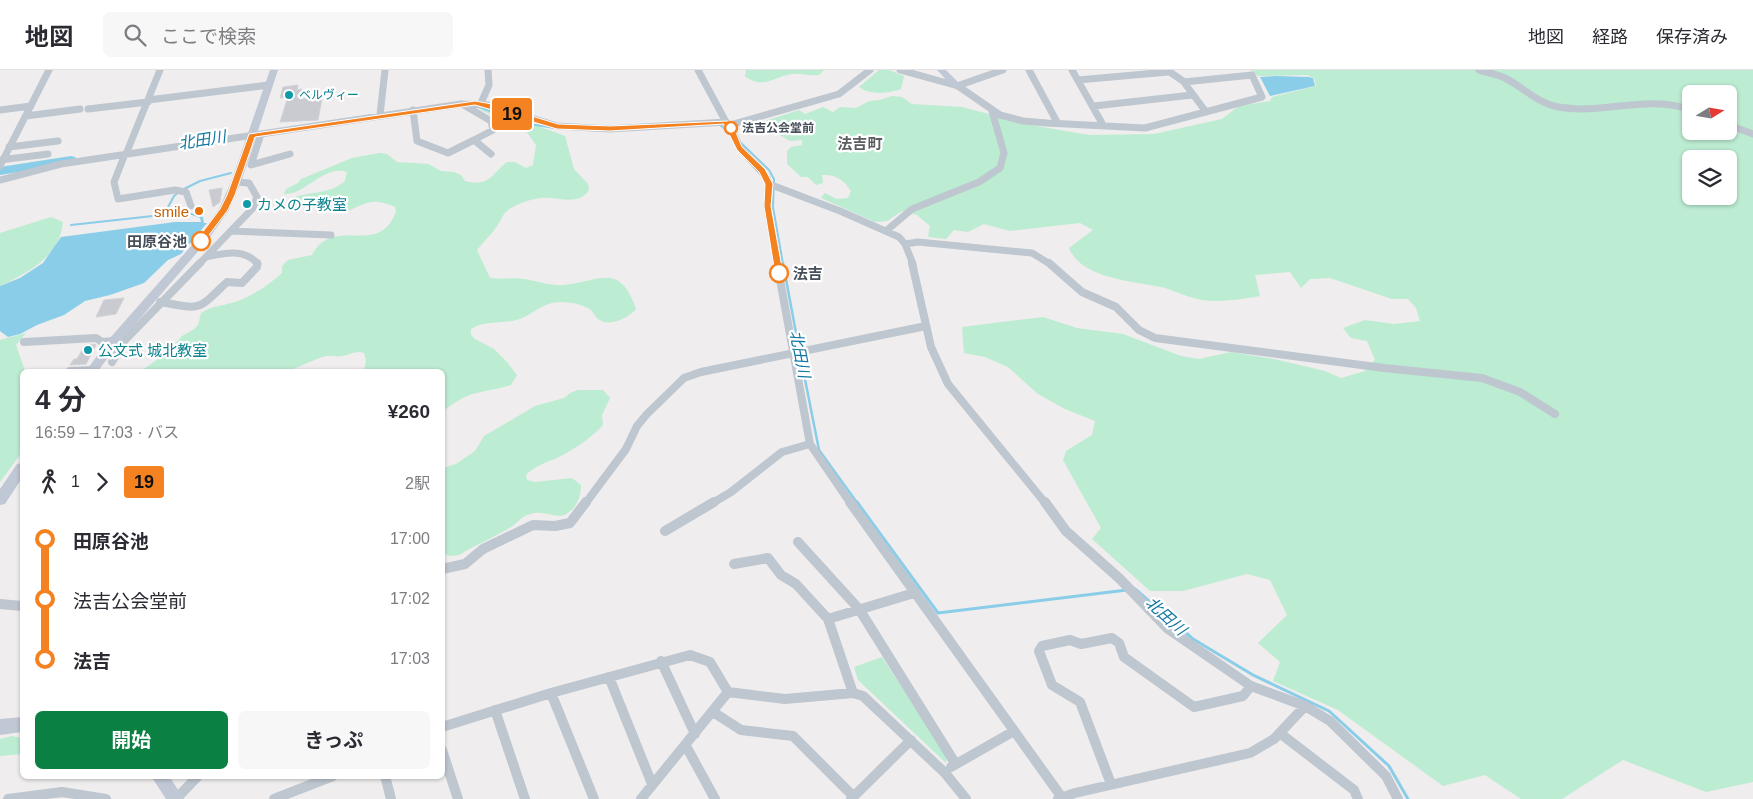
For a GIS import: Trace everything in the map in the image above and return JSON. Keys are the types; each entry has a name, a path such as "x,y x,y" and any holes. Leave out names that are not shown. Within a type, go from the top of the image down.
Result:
{"street":[{"path":"1,162 49,70"},
{"path":"160,70 114,182 118,199 176,190 186,192 190,206"},
{"path":"93,369 114,341 215,223 236,182 254,134 274,70"},
{"path":"380,114 385,70"},
{"path":"478,103 489,85 488,70"},
{"path":"698,70 728,124 734,140 762,171 769,184 768,206 810,444 1061,798 1111,784 1250,754 1266,746 1281,734 1305,706"},
{"path":"0,180 61,164 380,114 464,104 478,103 557,126 610,129 728,124 839,94 870,70"},
{"path":"900,70 957,86 1003,70"},
{"path":"941,70 957,86 992,111 1020,120 1103,125 1134,130 1145,129 1262,97 1252,75 1184,82"},
{"path":"1029,70 1057,122"},
{"path":"1072,70 1103,125"},
{"path":"1479,70 1505,78 1536,99 1557,106 1594,110 1652,102 1675,104 1682,107"},
{"path":"1078,80 1167,71 1184,82 1206,112"},
{"path":"88,109 268,85"},
{"path":"1094,106 1192,95"},
{"path":"413,110 415,140 448,153 493,130 491,121 464,104"},
{"path":"0,110 31,106"},
{"path":"26,116 80,109"},
{"path":"886,231 910,210 979,182 1000,168 1004,160 1005,151 992,111"},
{"path":"1738,128 1753,134"},
{"path":"254,134 251,165 290,154"},
{"path":"474,140 491,154"},
{"path":"0,148 58,141"},
{"path":"1,162 48,154"},
{"path":"112,362 126,340 253,208 257,201 249,182 236,182"},
{"path":"769,184 899,237 905,244 914,267 926,326 938,365 948,384 962,404 1049,507 1066,532 1131,589 1168,629 1251,686 1305,706 1330,721 1386,776 1398,799"},
{"path":"231,231 331,235"},
{"path":"905,244 918,242 1032,253 1043,258 1082,292 1116,308 1139,330 1155,338 1174,342 1228,346 1384,368 1482,378 1520,392 1555,414"},
{"path":"148,302 162,302 196,308 202,306 227,282 242,283 258,264 252,256 241,253 206,258"},
{"path":"445,568 465,564 482,549 533,524 555,526 570,523 626,449 637,426 646,414 684,378 701,372 926,326"},
{"path":"24,342 96,338 99,341 114,341"},
{"path":"665,531 731,492 782,452 810,444"},
{"path":"0,500 20,471"},
{"path":"798,542 859,609 955,763"},
{"path":"734,564 768,558 781,575 796,584 828,619 853,693"},
{"path":"828,619 914,593"},
{"path":"0,604 20,606"},
{"path":"1111,784 1080,702 1052,685 1039,651 1042,646 1070,640 1081,644 1112,638 1119,644 1124,657 1194,707 1243,696 1251,686"},
{"path":"445,726 609,676 690,655 707,659 715,666 728,692"},
{"path":"661,661 695,734"},
{"path":"609,676 652,784"},
{"path":"728,692 785,699 853,693 863,696 945,773 966,799"},
{"path":"641,799 728,692"},
{"path":"551,693 594,799"},
{"path":"495,710 525,799"},
{"path":"712,712 741,730 793,736 852,798 911,740"},
{"path":"0,727 20,725"},
{"path":"945,773 955,763 1014,731"},
{"path":"1281,734 1354,790 1358,799"},
{"path":"686,746 715,799"},
{"path":"445,759 458,799"},
{"path":"161,779 176,799 195,779"},
{"path":"274,799 325,779"},
{"path":"386,779 391,799"},
{"path":"8,799 62,792 106,799"}],"green space":[{"path":"746,70 824,70 819,75 791,74 768,81 757,82 745,76"},
{"path":"879,70 889,70 904,76 901,89 879,93 863,90 859,87"},
{"path":"1251,70 1753,70 1753,782 1706,792 1623,760 1562,799 1521,799 1485,775 1443,786 1338,710 1273,681 1280,662 1258,643 1287,615 1270,580 1247,574 1183,591 1150,591 1092,539 1101,528 1063,460 1066,451 1092,435 1095,421 1065,409 1038,394 1008,367 985,357 964,353 962,327 1043,317 1077,328 1123,334 1181,356 1199,359 1231,352 1274,359 1325,371 1341,378 1365,371 1375,360 1367,341 1351,338 1343,328 1365,320 1394,324 1420,321 1416,308 1408,299 1392,299 1330,278 1310,279 1301,288 1290,272 1255,275 1260,296 1224,301 1197,299 1165,288 1125,281 1097,273 1085,267 1076,259 1069,248 1093,230 1080,223 1010,231 984,224 968,232 954,230 946,239 928,237 930,226 917,215 902,211 887,221 875,222 821,198 825,193 837,199 848,198 851,191 842,181 835,177 822,175 823,183 816,185 808,177 801,177 787,164 787,151 791,147 802,145 802,140 790,141 759,123 799,110 805,114 823,107 833,112 840,107 856,108 869,101 892,96 902,97 912,104 962,107 1031,125 1089,135 1154,134 1222,119 1239,106 1270,101 1272,97 1316,86 1314,78 1307,75 1258,76"},
{"path":"481,105 565,136 574,169 588,184 589,190 579,198 567,200 537,199 518,204 506,212 495,229 477,250 490,278 520,278 565,285 608,278 616,280 623,285 630,294 636,309 633,312 618,321 602,322 582,305 562,302 548,304 516,320 476,326 471,329 471,335 494,349 517,375 511,385 472,394 445,410 445,369 364,369 366,361 364,353 361,352 340,356 326,356 295,369 144,369 168,352 182,336 193,330 198,325 201,313 210,308 238,301 256,292 282,273 282,266 288,260 312,255 321,243 332,238 368,235 379,232 389,225 396,211 395,207 378,202 366,203 341,213 325,207 303,208 288,204 288,200 295,197 325,191 338,186 345,181 347,172 330,172 300,190 284,194 286,189 298,183 301,179 352,158 379,153 387,154 397,162 428,164 441,171 454,172 461,175 465,181 474,182 485,181 490,178 507,162 515,162 526,168 533,165 536,145 525,130 478,108"},
{"path":"51,217 63,222 61,234 56,245 41,262 0,286 0,233"},
{"path":"26,333 16,345 24,369 20,369 20,455 0,482 0,340"},
{"path":"578,390 603,390 610,398 602,415 603,425 578,446 538,466 526,475 527,480 535,482 572,478 581,485 576,505 563,516 540,513 527,515 505,531 459,555 450,556 445,554 445,467 456,464 475,451 484,436 535,406 564,398"},
{"path":"882,657 947,756 946,763 858,680 854,667"},
{"path":"12,736 20,738 20,754 0,756 0,739"}],"water":[{"path":"1260,77 1313,78 1315,86 1270,96"},
{"name":"田原谷池","path":"166,211 188,212 203,217 204,223 207,223 181,254 168,260 144,283 110,295 85,301 64,315 37,325 20,334 8,337 0,331 0,286 20,278 43,263 61,237 175,222 201,222 200,218 186,213"}],"building":[{"path":"298,85 297,90 302,89 300,99 322,98 318,120 280,122 288,97 280,98 283,87"},
{"path":"222,188 220,202 213,207 209,190"},
{"path":"124,298 116,314 96,317 104,300"},
{"path":"85,345 96,345 86,364 70,365 74,359 77,359"}],"waterway":[{"name":"北田川","path":"479,107 523,123 555,128"},
{"name":"北田川","path":"720,125 731,134"},
{"name":"北田川","path":"741,143 769,170 774,179 773,207 783,264"},
{"name":"北田川","path":"0,171 71,160"},
{"path":"182,190 200,181 231,173"},
{"path":"166,211 174,196 179,192"},
{"path":"71,225 162,215 165,212"},
{"name":"北田川","path":"783,263 799,349"},
{"name":"北田川","path":"800,354 819,450 858,504"},
{"name":"北田川","path":"857,502 938,613 1127,590"},
{"name":"北田川","path":"1135,589 1193,639 1253,675 1329,711 1389,766 1408,799"}],"bus line":[{"name":"19","path":"201,241 224,210 252,135 452,105 481,103 547,125 557,126 610,129 726,122 730,125 734,140 767,178 769,184 767,193 768,206 779,273"}],"place":[{"name":"ベルヴィー","path":"289,95"},
{"name":"法吉公会堂前","path":"731,128"},
{"name":"カメの子教室","path":"247,204"},
{"name":"smile","path":"199,211"},
{"name":"田原谷池","path":"201,241"},
{"name":"法吉","path":"779,273"},
{"name":"公文式 城北教室","path":"88,350"}],"district":[{"name":"法吉町","path":"860,143"}]}
